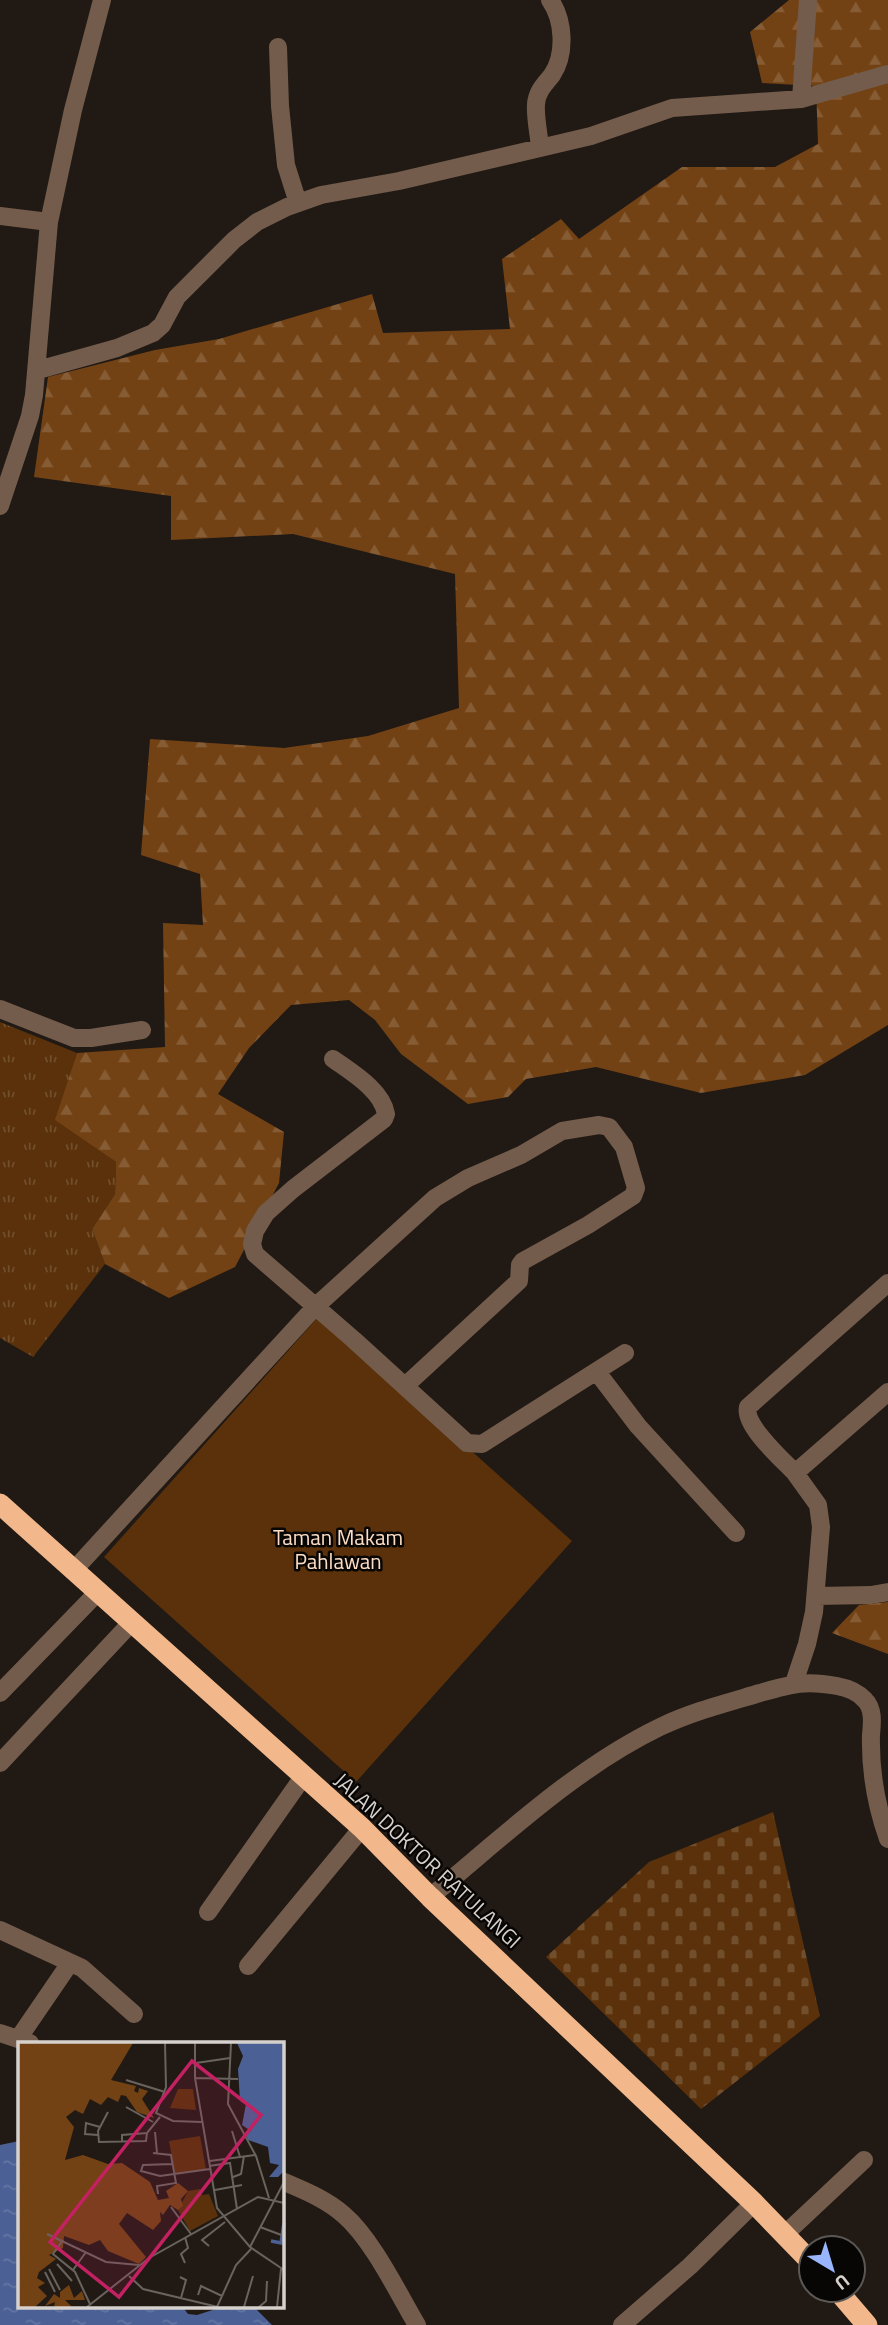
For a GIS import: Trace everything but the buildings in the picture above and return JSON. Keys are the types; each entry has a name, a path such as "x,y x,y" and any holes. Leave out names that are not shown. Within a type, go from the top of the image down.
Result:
{"highway":[{"name":"JALAN DOKTOR RATULANGI","path":"0,1504 362,1828 430,1897 754,2203 797,2248"},
{"path":"847,2304 859,2322"}],"street":[{"path":"0,506 30,416 38,370 49,222 70,123 102,0"},
{"path":"540,148 536,103 544,83 557,65 561,52 561,26 550,0"},
{"path":"801,99 808,0"},
{"path":"278,47 286,165 298,203"},
{"path":"38,370 117,348 153,333 162,325 177,297 225,247 257,222 298,203 321,195 399,181 591,136 673,108 801,99 888,74"},
{"path":"0,216 49,222"},
{"path":"0,1009 74,1038 142,1030"},
{"path":"334,1059 381,1101 386,1114 384,1119 266,1213 258,1223 252,1244 255,1254 355,1340 467,1443 474,1446 482,1444 625,1353"},
{"path":"72,1571 314,1307 435,1198 468,1178 521,1155 562,1131 599,1125 609,1128 624,1147 636,1188 632,1196 523,1261 520,1265 519,1280 405,1386"},
{"path":"794,1683 807,1644 816,1595 820,1510 795,1473 753,1426 747,1414 748,1407 888,1283"},
{"path":"597,1373 638,1426 736,1532"},
{"path":"795,1473 888,1392"},
{"path":"816,1595 843,1597 888,1592"},
{"path":"0,1693 97,1593"},
{"path":"0,1763 131,1623"},
{"path":"430,1897 580,1776 628,1744 692,1713 794,1683 816,1681 849,1688 869,1705 872,1719 873,1783 888,1839"},
{"path":"208,1912 303,1777"},
{"path":"248,1966 362,1828"},
{"path":"0,1930 82,1968 134,2014"},
{"path":"0,2033 24,2041 70,1963"},
{"path":"784,2235 864,2161"},
{"path":"284,2182 319,2198 347,2217 369,2246 417,2325"},
{"path":"622,2325 690,2266 754,2203"}],"green space":[{"path":"789,0 888,0 888,1025 805,1075 701,1093 596,1067 526,1079 508,1097 468,1104 401,1054 375,1020 349,1000 291,1005 249,1048 218,1094 284,1132 279,1183 235,1267 169,1298 105,1264 92,1229 115,1194 116,1162 55,1120 77,1053 165,1047 163,923 203,925 200,874 141,855 150,739 284,748 368,736 459,708 455,574 293,534 171,540 171,496 34,477 48,377 155,350 219,339 372,294 383,333 510,329 502,259 561,219 579,239 682,167 775,167 818,144 816,86 762,83 750,32"},
{"path":"0,1022 77,1053 56,1120 116,1162 115,1194 92,1229 105,1264 33,1357 0,1338"},
{"name":"Taman Makam Pahlawan","path":"320,1315 572,1541 356,1782 104,1557"},
{"path":"888,1602 888,1654 832,1633 859,1605"},
{"path":"773,1812 820,2016 701,2109 546,1957 649,1862"}],"water":[{"path":"18,2141 18,2308 184,2308 188,2314 197,2315 219,2308 255,2308 272,2325 0,2325 0,2145"}]}
